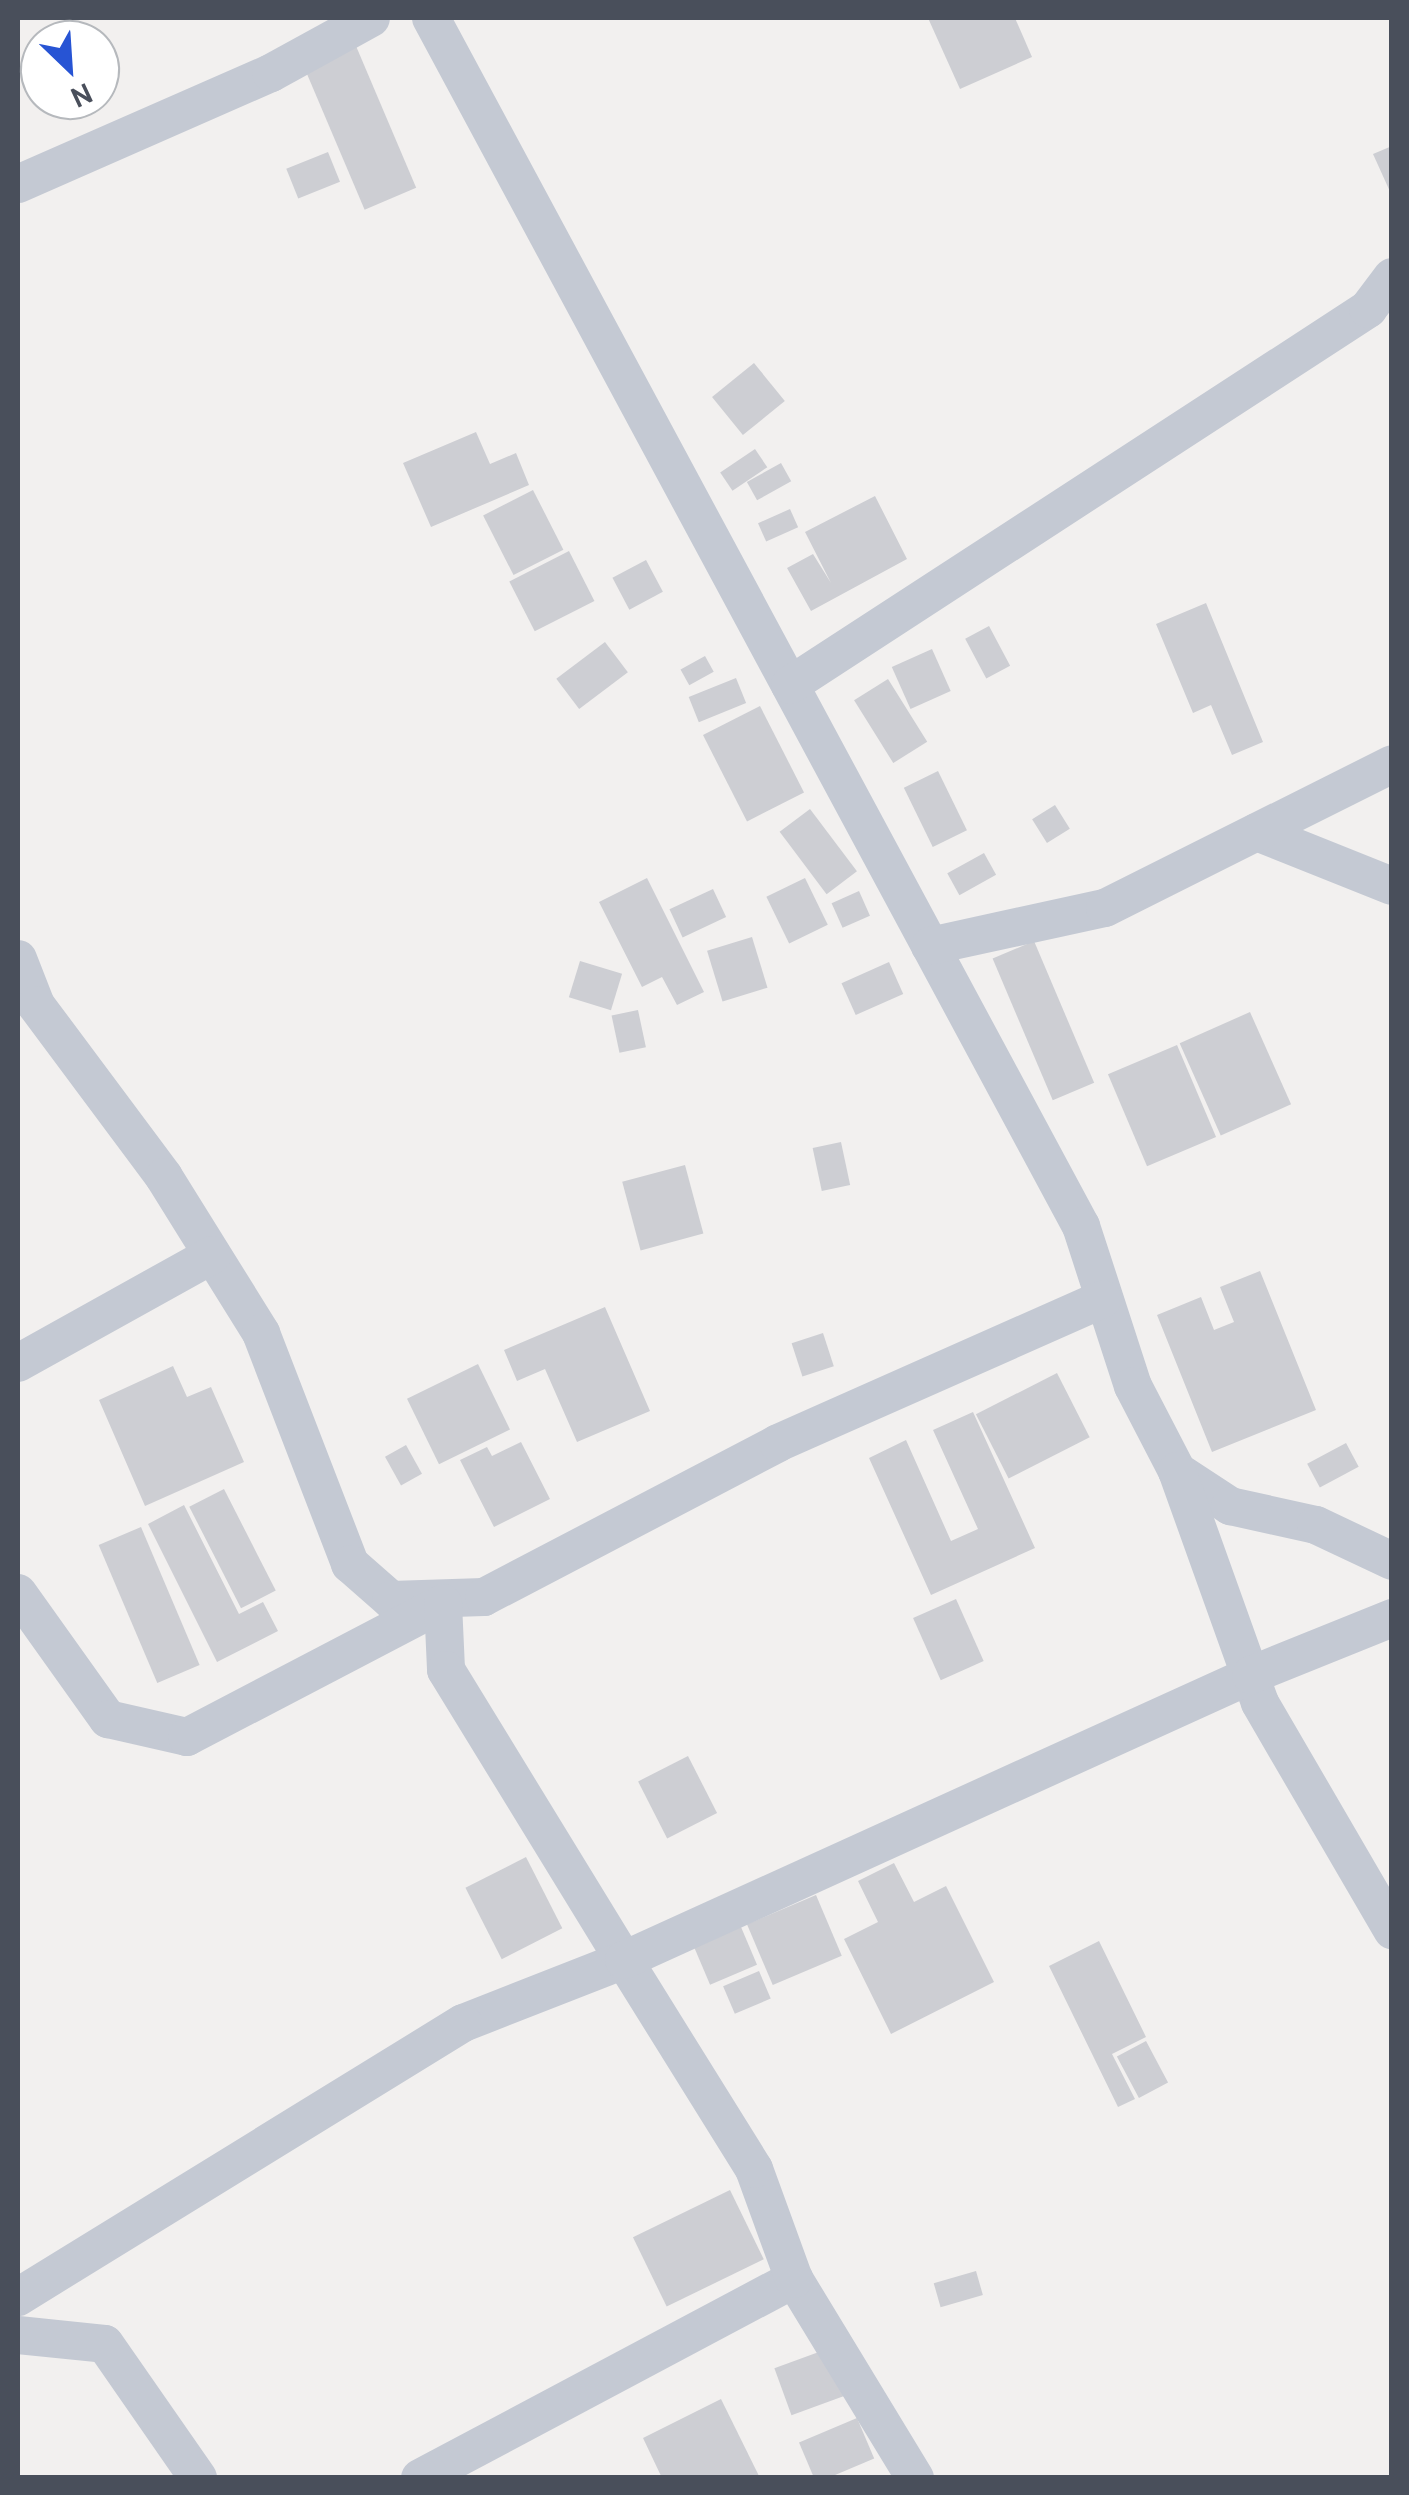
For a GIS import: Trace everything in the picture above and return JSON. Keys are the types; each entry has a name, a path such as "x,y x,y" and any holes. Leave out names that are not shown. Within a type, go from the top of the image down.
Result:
{"street":[{"path":"18,184 271,73 371,18"},
{"path":"431,18 1082,1226 1133,1386 1177,1471 1250,1675 1392,1930"},
{"path":"790,685 1368,309 1392,278"},
{"path":"930,946 1106,908 1392,764"},
{"path":"1257,832 1392,886"},
{"path":"18,959 36,1005 164,1177 260,1333 350,1564 391,1600 443,1603 484,1597 778,1442 1103,1299"},
{"path":"18,1363 212,1255"},
{"path":"1177,1471 1230,1506 1316,1525 1392,1561"},
{"path":"18,1593 108,1720 187,1736 443,1603"},
{"path":"443,1603 446,1670 754,2169 794,2279 914,2478"},
{"path":"18,2297 462,2023 624,1960 1250,1675 1392,1618"},
{"path":"420,2478 794,2279"},
{"path":"18,2335 104,2344 198,2478"}],"building":[{"path":"928,18 1015,18 1032,57 960,89"},
{"path":"356,46 416,188 365,210 304,68"},
{"path":"1392,146 1392,196 1373,154"},
{"path":"328,152 340,182 298,199 286,169"},
{"path":"754,363 785,401 743,435 712,397"},
{"path":"476,432 490,464 516,453 529,485 431,527 403,463"},
{"path":"755,449 767,467 732,491 720,472"},
{"path":"781,463 791,481 757,500 747,482"},
{"path":"533,490 563,550 514,575 483,515"},
{"path":"875,496 907,559 811,611 787,568 813,554 831,583 805,532"},
{"path":"790,509 798,527 766,542 758,523"},
{"path":"569,551 594,601 535,631 509,581"},
{"path":"646,560 663,592 629,610 612,578"},
{"path":"1206,603 1263,742 1232,755 1211,705 1193,713 1156,624"},
{"path":"989,626 1010,666 986,678 965,639"},
{"path":"605,642 628,672 579,709 556,679"},
{"path":"932,649 951,691 911,709 892,667"},
{"path":"705,656 714,672 689,685 681,670"},
{"path":"736,678 746,703 699,722 689,697"},
{"path":"888,679 927,742 893,763 854,700"},
{"path":"760,706 804,792 747,821 703,735"},
{"path":"938,771 967,830 933,847 904,788"},
{"path":"1055,805 1070,829 1047,843 1032,819"},
{"path":"810,809 857,871 827,894 780,832"},
{"path":"984,853 996,875 959,895 947,873"},
{"path":"647,878 704,992 677,1005 662,977 642,987 599,902"},
{"path":"805,878 828,925 789,944 766,897"},
{"path":"713,889 726,917 683,937 669,909"},
{"path":"859,891 870,916 843,928 832,903"},
{"path":"752,937 767,988 723,1001 707,951"},
{"path":"1034,941 1094,1083 1053,1100 993,959"},
{"path":"580,961 622,974 611,1010 569,997"},
{"path":"889,962 903,994 856,1015 841,983"},
{"path":"638,1010 646,1047 619,1053 612,1016"},
{"path":"1250,1012 1291,1104 1221,1136 1180,1043"},
{"path":"1177,1045 1216,1137 1147,1166 1108,1074"},
{"path":"841,1142 850,1185 822,1191 813,1148"},
{"path":"685,1165 703,1234 641,1250 622,1182"},
{"path":"1260,1271 1316,1410 1212,1452 1157,1315 1201,1297 1214,1330 1234,1322 1220,1287"},
{"path":"605,1307 650,1411 577,1442 545,1369 517,1381 504,1350"},
{"path":"823,1333 834,1366 802,1376 792,1343"},
{"path":"478,1364 510,1430 439,1464 407,1399"},
{"path":"173,1366 187,1397 211,1387 244,1462 145,1506 99,1400"},
{"path":"1057,1373 1090,1437 1009,1478 976,1414"},
{"path":"973,1412 1035,1548 931,1595 869,1458 906,1440 951,1541 978,1529 933,1430"},
{"path":"521,1442 550,1499 494,1527 460,1460 487,1447 492,1456"},
{"path":"1346,1443 1359,1467 1320,1487 1307,1464"},
{"path":"406,1445 422,1474 401,1485 385,1457"},
{"path":"224,1489 276,1591 241,1608 189,1507"},
{"path":"184,1505 239,1614 263,1602 278,1631 217,1662 148,1524"},
{"path":"141,1527 200,1665 157,1683 99,1545"},
{"path":"956,1599 984,1661 941,1680 913,1618"},
{"path":"688,1756 717,1813 667,1838 638,1781"},
{"path":"526,1857 562,1928 502,1959 465,1888"},
{"path":"894,1863 914,1902 946,1886 994,1982 891,2034 844,1939 878,1922 858,1881"},
{"path":"816,1895 842,1956 773,1985 747,1924"},
{"path":"741,1927 757,1965 710,1985 694,1947"},
{"path":"1099,1941 1146,2037 1112,2054 1135,2099 1118,2107 1049,1966"},
{"path":"759,1971 771,1999 735,2014 723,1986"},
{"path":"1146,2041 1168,2082 1139,2098 1117,2056"},
{"path":"730,2190 764,2259 667,2307 633,2237"},
{"path":"976,2271 983,2295 941,2307 934,2283"},
{"path":"827,2349 844,2396 791,2415 774,2368"},
{"path":"721,2399 760,2478 662,2478 643,2438"},
{"path":"857,2418 874,2459 828,2478 814,2478 799,2443"}]}
